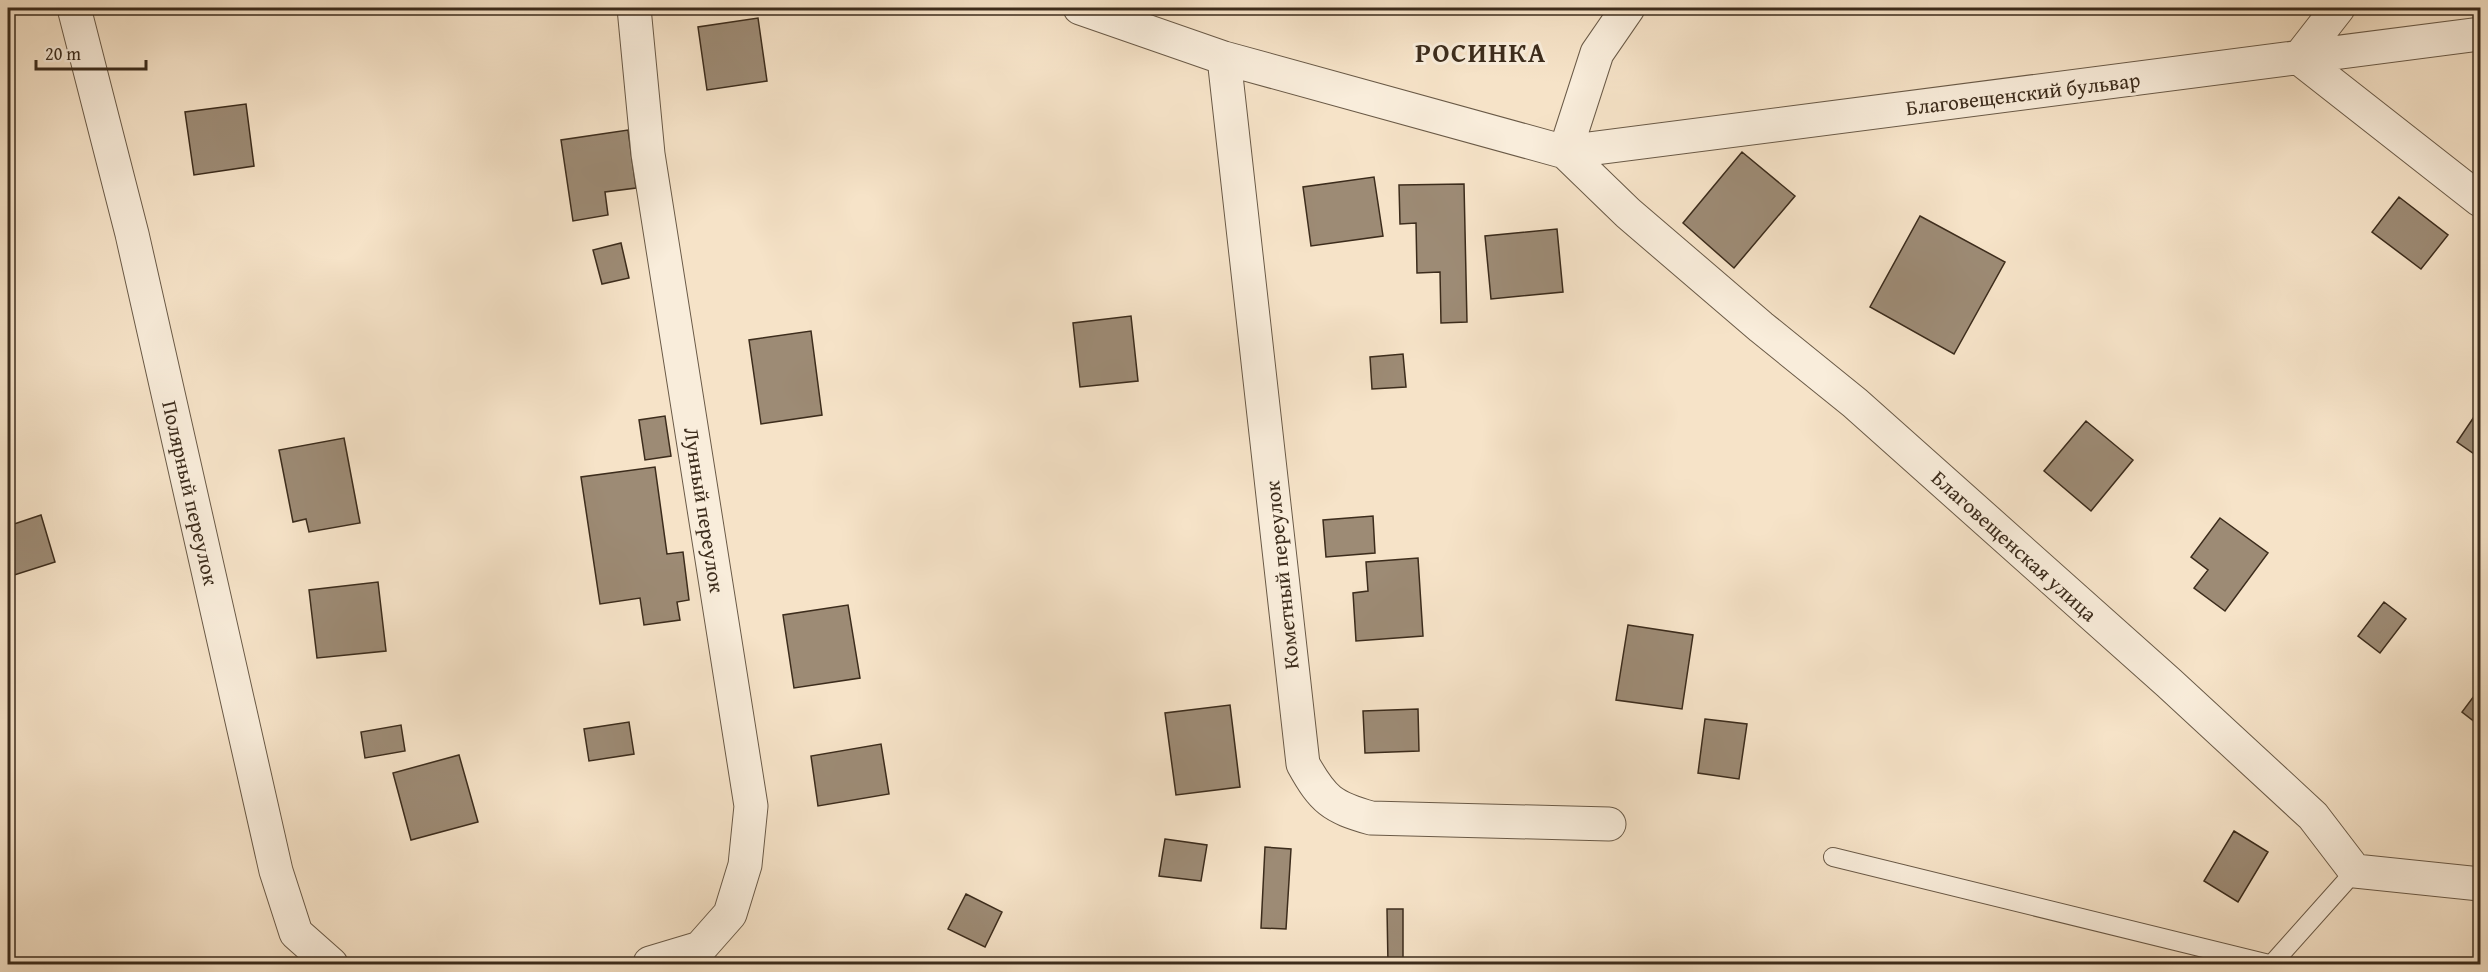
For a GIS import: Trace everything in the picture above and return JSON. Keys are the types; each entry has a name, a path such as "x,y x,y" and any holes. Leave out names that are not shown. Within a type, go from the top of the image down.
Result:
{"street":[{"name":"Полярный переулок","path":"74,8 132,234 276,871 296,933 331,964"},
{"name":"Лунный переулок","path":"634,8 648,154 751,806 745,865 730,914 700,948 644,964"},
{"path":"1080,8 1224,58 1565,152 1597,53 1628,8"},
{"path":"2338,8 2299,58 2481,200"},
{"name":"Благовещенский бульвар","path":"1565,152 2481,34"},
{"name":"Кометный переулок","path":"1224,58 1303,764 1317,789 1342,810 1371,818 1609,824"},
{"name":"Благовещенская улица","path":"1565,152 1628,213 1761,327 1855,403 2169,683 2313,816 2355,871"},
{"path":"2355,871 2481,884"}],"lane":[{"path":"1833,857 2271,964 2355,871"}],"building":[{"path":"758,18 767,81 707,90 698,27"},
{"path":"246,104 254,166 194,175 185,112"},
{"path":"628,130 636,188 605,192 608,215 573,221 561,140"},
{"path":"1742,152 1795,196 1734,268 1683,223"},
{"path":"1374,177 1383,236 1311,246 1303,187"},
{"path":"1464,184 1467,322 1441,323 1440,272 1417,273 1416,223 1400,224 1399,185"},
{"path":"2399,197 2448,235 2421,269 2372,232"},
{"path":"1920,216 2005,262 1954,354 1870,307"},
{"path":"1557,229 1563,292 1491,299 1485,236"},
{"path":"621,243 629,278 602,284 593,250"},
{"path":"1131,316 1138,381 1080,387 1073,323"},
{"path":"811,331 822,415 761,424 749,340"},
{"path":"1403,354 1406,387 1372,389 1370,357"},
{"path":"2480,408 2480,458 2457,442"},
{"path":"665,416 671,456 645,460 639,420"},
{"path":"2086,421 2133,460 2091,511 2044,471"},
{"path":"344,438 360,523 309,532 306,519 293,522 279,450"},
{"path":"655,467 667,554 683,552 689,600 677,602 680,620 644,625 640,598 600,604 581,477"},
{"path":"41,515 55,562 8,577 8,526"},
{"path":"1373,516 1375,553 1326,557 1323,520"},
{"path":"2220,518 2268,553 2225,611 2194,588 2208,570 2191,557"},
{"path":"1418,558 1423,636 1356,641 1353,593 1368,591 1366,562"},
{"path":"378,582 386,651 317,658 309,590"},
{"path":"2384,602 2406,619 2380,653 2358,636"},
{"path":"848,605 860,678 794,688 783,615"},
{"path":"1628,625 1693,635 1682,709 1616,700"},
{"path":"2480,688 2480,726 2462,712"},
{"path":"1230,705 1240,787 1176,795 1165,713"},
{"path":"1418,709 1419,751 1365,753 1363,711"},
{"path":"1705,719 1747,724 1739,779 1698,773"},
{"path":"629,722 634,754 589,761 584,729"},
{"path":"401,725 405,751 365,758 361,732"},
{"path":"881,744 889,794 818,806 811,756"},
{"path":"459,755 478,822 411,840 393,773"},
{"path":"2234,831 2268,852 2238,902 2204,881"},
{"path":"1165,839 1207,845 1201,881 1159,876"},
{"path":"1265,847 1291,849 1286,929 1261,928"},
{"path":"966,894 1002,912 985,947 948,929"},
{"path":"1387,909 1403,909 1403,964 1388,964"}],"district":[{"name":"РОСИНКА","path":"1481,53"}]}
